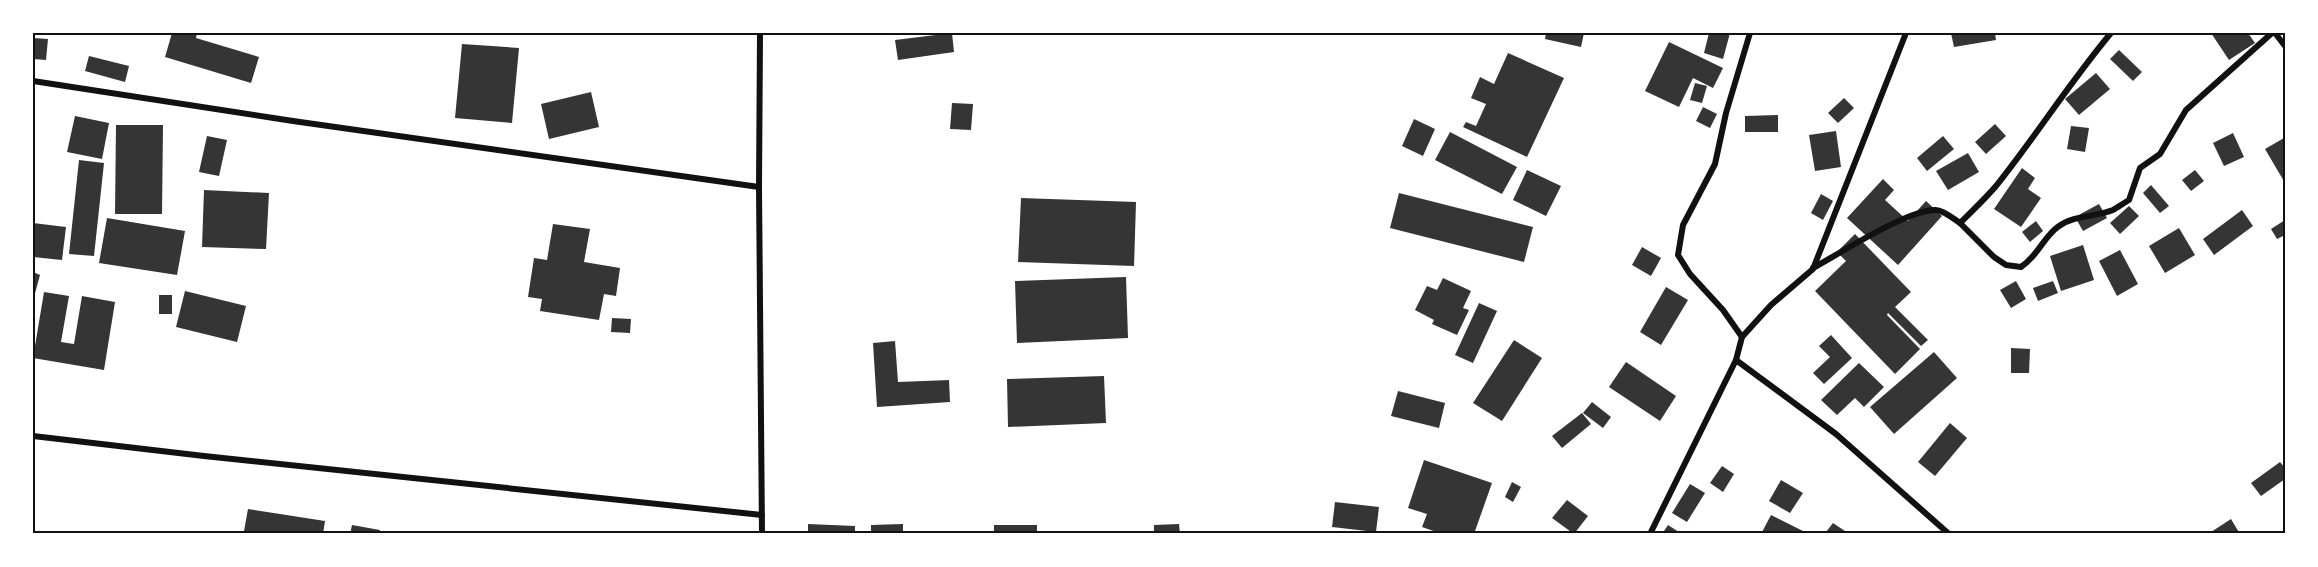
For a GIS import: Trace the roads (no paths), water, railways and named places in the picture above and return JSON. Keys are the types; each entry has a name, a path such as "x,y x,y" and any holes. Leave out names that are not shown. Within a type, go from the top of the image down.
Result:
{"street":[{"path":"760,33 762,534"},
{"path":"1742,337 1723,310 1690,274 1678,255 1683,225 1715,164 1726,113 1750,33"},
{"path":"1812,269 1906,33"},
{"path":"1960,223 1994,188 2076,75 2111,33"},
{"path":"1650,534 1736,360 1742,337 1771,305 1812,269 1880,231 1919,213 1938,210 1960,223 1994,257 2006,265 2021,267 2032,259 2047,237 2059,225 2112,210 2129,200 2140,168 2160,154 2186,110 2274,33 2285,46"},
{"path":"33,81 305,123 759,187"},
{"path":"1736,360 1836,434 1949,534"},
{"path":"33,436 762,515"}]}
